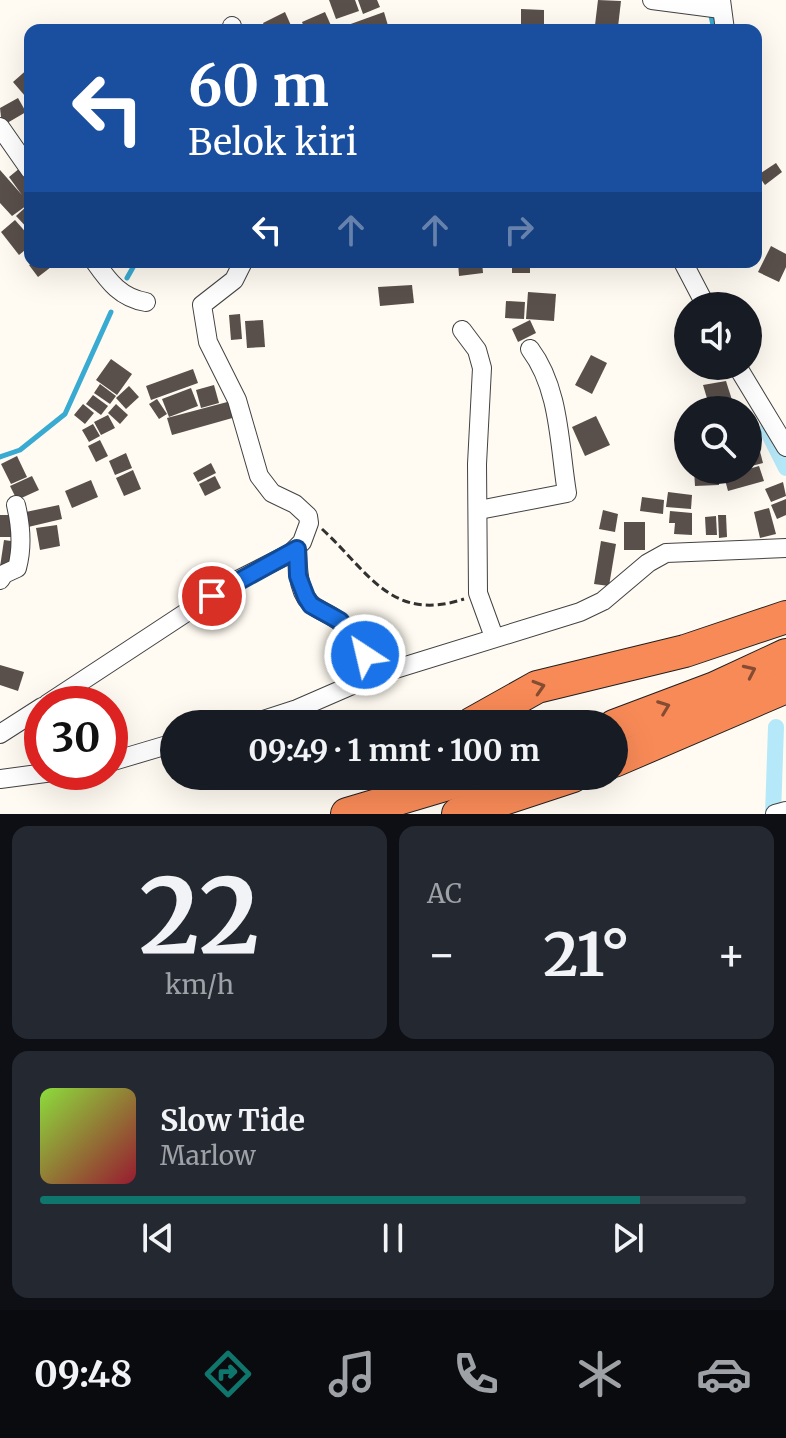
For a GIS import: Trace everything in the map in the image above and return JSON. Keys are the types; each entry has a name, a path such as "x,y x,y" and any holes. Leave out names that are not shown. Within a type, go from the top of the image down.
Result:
{"highway":[{"path":"496,710 537,687 717,642 786,617"},
{"path":"628,758 651,747 786,655"},
{"path":"628,723 786,687"},
{"path":"347,814 428,790"},
{"path":"458,814 531,790"},
{"path":"523,814 569,790"}],"street":[{"path":"652,0 714,6"},
{"path":"0,127 24,161"},
{"path":"100,268 118,290 133,300 146,302"},
{"path":"239,268 227,287 202,305 205,333 237,400 259,476 272,493 295,504 308,516 309,523 297,549 298,576 306,597 311,605 340,621 365,655 373,676"},
{"path":"686,268 699,292"},
{"path":"462,330 477,350 482,368 478,593 494,637"},
{"path":"479,510 567,493 551,389 541,364 530,349"},
{"path":"745,380 786,447"},
{"path":"0,580 17,568 20,557 21,533 16,505"},
{"path":"294,710 373,676 593,606 666,553 786,548"},
{"path":"74,686 228,585 297,549"},
{"path":"5,724 24,715"},
{"path":"128,757 160,747"},
{"path":"0,779 24,776"}],"path":[{"path":"308,516 388,595 403,603 421,607 456,601 478,593"}],"building":[{"path":"329,0 355,0 359,11 336,19"},
{"path":"358,0 377,0 380,7 363,14"},
{"path":"598,0 621,1 618,24 595,24"},
{"path":"521,9 544,10 544,24 521,24"},
{"path":"285,12 290,24 263,24"},
{"path":"325,12 330,24 303,24"},
{"path":"384,12 388,24 351,24"},
{"path":"24,72 24,95 13,82"},
{"path":"18,98 24,113 2,126 0,108"},
{"path":"776,163 782,172 765,185 762,172"},
{"path":"20,168 24,173 24,207 12,216 0,203 0,170 22,195 9,177"},
{"path":"24,209 24,225 16,216"},
{"path":"15,220 24,230 24,251 19,255 1,232"},
{"path":"771,246 786,254 786,267 779,282 758,272"},
{"path":"31,268 50,268 38,277"},
{"path":"458,268 483,268 483,273 459,276"},
{"path":"512,268 530,268 530,273 512,273"},
{"path":"412,285 414,303 380,306 378,287"},
{"path":"528,292 556,294 554,321 526,319"},
{"path":"506,301 525,302 524,319 505,318"},
{"path":"240,314 242,339 231,340 229,315"},
{"path":"263,320 265,347 247,348 245,321"},
{"path":"530,320 536,333 518,342 512,329"},
{"path":"591,355 607,363 592,394 575,385"},
{"path":"111,359 132,374 117,395 96,380"},
{"path":"193,369 198,383 151,400 146,386"},
{"path":"726,381 731,396 706,396 703,385"},
{"path":"100,384 116,396 110,404 94,393"},
{"path":"214,385 219,403 201,408 196,390"},
{"path":"129,386 139,397 126,409 116,398"},
{"path":"191,388 198,406 169,417 162,399"},
{"path":"93,395 108,406 101,415 86,404"},
{"path":"157,399 167,414 159,419 149,404"},
{"path":"231,401 236,417 172,435 167,418"},
{"path":"83,404 94,413 85,424 74,415"},
{"path":"116,404 128,415 120,424 108,413"},
{"path":"108,415 115,428 101,435 94,422"},
{"path":"596,416 610,445 585,456 572,427"},
{"path":"93,424 100,436 89,442 82,430"},
{"path":"100,440 108,456 96,462 88,446"},
{"path":"126,453 132,468 115,475 109,461"},
{"path":"17,456 27,477 11,484 1,464"},
{"path":"211,463 216,473 198,482 193,473"},
{"path":"133,470 141,489 124,496 116,478"},
{"path":"32,476 39,490 17,500 10,486"},
{"path":"215,476 221,488 205,496 199,484"},
{"path":"91,480 98,497 72,508 65,491"},
{"path":"783,482 786,496 771,502 765,489"},
{"path":"726,484 753,484 728,491"},
{"path":"668,492 692,495 691,509 666,507"},
{"path":"642,497 664,500 663,514 640,511"},
{"path":"786,499 786,515 777,519 771,505"},
{"path":"59,505 62,519 24,528 21,513"},
{"path":"769,508 776,534 760,538 754,512"},
{"path":"603,510 618,514 615,532 599,529"},
{"path":"670,511 692,513 692,535 674,534 675,523 669,523"},
{"path":"0,515 15,515 15,537 0,537"},
{"path":"718,515 726,515 727,537 719,538"},
{"path":"716,516 717,535 706,535 705,517"},
{"path":"624,522 645,522 645,550 624,550"},
{"path":"57,525 60,546 40,550 36,528"},
{"path":"4,540 18,542 14,569 0,567"},
{"path":"601,541 616,544 609,586 594,584"},
{"path":"0,665 24,672 18,691 0,685"}],"waterway":[{"path":"710,11 713,24"},
{"path":"127,278 133,268"},
{"path":"0,457 20,450 65,414 111,312"},
{"path":"767,430 786,468"},
{"path":"773,814 776,727"}],"route":[{"path":"212,596 297,549 298,576 311,605 340,621 365,655"}]}
